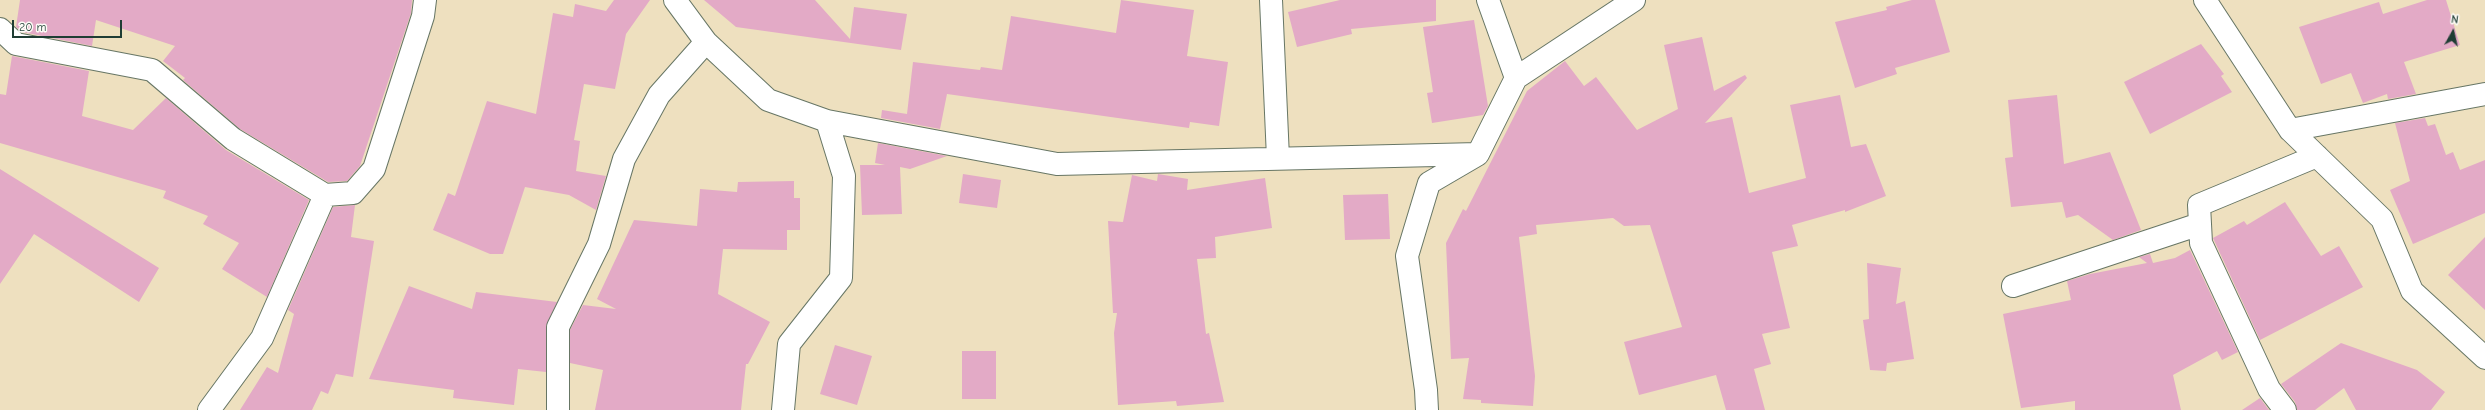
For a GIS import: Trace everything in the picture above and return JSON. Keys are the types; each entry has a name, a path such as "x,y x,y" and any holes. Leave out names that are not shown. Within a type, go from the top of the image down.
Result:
{"street":[{"path":"0,29 16,44 152,70 233,139 325,195 353,193 374,169 423,16 425,0"},
{"path":"675,0 706,42 768,100 828,121 1057,164 1478,154"},
{"path":"1271,0 1278,158"},
{"path":"1488,0 1516,78"},
{"path":"1427,410 1426,390 1408,256 1429,183 1478,154 1516,78 1634,0"},
{"path":"2205,0 2290,130 2382,219 2412,291 2485,358"},
{"path":"558,410 558,327 599,244 624,159 659,95 706,42"},
{"path":"2290,130 2485,94"},
{"path":"783,410 789,344 841,278 844,176 828,121"},
{"path":"2285,410 2269,389 2201,243 2199,205 2318,156"},
{"path":"209,410 262,338 325,195"},
{"path":"2013,286 2200,224"}],"building":[{"path":"20,0 412,0 411,13 360,166 347,181 328,182 240,129 183,80 185,78 163,61 175,46 96,20 92,46 22,32 16,27"},
{"path":"614,0 650,0 626,34 615,89 584,84 574,140 580,141 576,171 606,176 596,210 569,195 525,187 503,254 490,254 433,230 448,193 455,196 487,101 536,114 553,13 573,17 575,4 606,11"},
{"path":"704,0 815,0 850,39 854,7 907,14 901,50 736,27"},
{"path":"1121,0 1194,10 1187,56 1228,62 1219,126 1190,122 1189,128 947,94 940,129 881,118 882,110 907,114 913,62 980,70 981,67 1002,70 1011,16 1116,33"},
{"path":"1340,0 1436,0 1436,21 1351,29 1352,34 1297,47 1288,12"},
{"path":"1912,0 1935,0 1950,52 1895,68 1897,74 1855,88 1835,22 1887,10 1886,7"},
{"path":"2427,0 2446,0 2460,45 2404,62 2416,94 2388,99 2387,94 2363,103 2351,73 2321,84 2299,27 2379,2 2383,14"},
{"path":"1474,20 1488,106 1483,115 1432,123 1427,93 1433,92 1423,27"},
{"path":"1702,37 1714,91 1745,75 1747,78 1705,123 1732,117 1749,193 1806,178 1790,105 1840,95 1851,147 1866,144 1886,196 1845,212 1845,210 1792,225 1798,246 1772,252 1790,328 1762,334 1771,364 1754,369 1765,410 1726,410 1716,375 1639,395 1624,342 1682,327 1650,225 1624,226 1613,218 1536,225 1537,234 1519,237 1535,376 1533,406 1481,403 1481,400 1463,399 1469,358 1451,359 1446,243 1463,209 1466,211 1527,91 1565,61 1584,86 1596,77 1637,130 1678,109 1664,45"},
{"path":"2201,44 2224,74 2221,76 2232,92 2150,134 2124,82"},
{"path":"12,56 89,71 82,116 133,130 166,98 226,150 309,200 267,297 222,269 239,243 203,224 208,216 163,198 166,191 0,143 0,94 6,95"},
{"path":"2057,95 2064,164 2110,152 2141,230 2113,240 2078,215 2066,218 2062,202 2011,207 2005,158 2013,157 2008,100"},
{"path":"2425,118 2428,126 2435,124 2446,155 2453,152 2460,170 2485,160 2485,213 2413,244 2390,190 2410,181 2395,123"},
{"path":"878,143 947,156 910,169 900,167 902,214 862,215 860,165 885,165 875,163"},
{"path":"0,169 159,268 139,302 34,234 0,284"},
{"path":"963,174 1001,180 997,208 959,203"},
{"path":"1158,174 1188,179 1187,190 1265,178 1272,228 1215,237 1216,258 1197,259 1206,334 1209,333 1224,402 1177,406 1176,401 1118,405 1114,333 1117,313 1113,313 1108,221 1123,222 1132,175 1157,181"},
{"path":"794,181 794,198 800,198 800,230 787,230 787,250 723,249 718,294 770,322 748,364 746,364 741,410 595,410 603,370 570,363 570,330 583,305 616,309 597,299 634,220 697,226 700,189 737,192 738,182"},
{"path":"1388,194 1390,239 1345,240 1343,195"},
{"path":"2285,202 2321,256 2339,246 2363,287 2260,340 2213,238 2244,221 2247,225"},
{"path":"355,205 351,237 374,241 353,377 336,374 328,394 321,391 312,410 240,410 267,367 278,373 294,314 288,310 333,207"},
{"path":"2485,237 2485,310 2448,275"},
{"path":"2190,250 2238,352 2222,360 2217,351 2173,375 2181,410 2075,410 2075,401 2021,408 2003,314 2071,300 2067,281 2090,274 2147,263 2139,257 2150,254 2153,263 2175,258"},
{"path":"1867,263 1901,268 1896,304 1905,301 1914,359 1887,363 1886,371 1870,370 1863,320 1869,319"},
{"path":"409,286 472,309 476,292 557,302 546,327 546,372 518,369 514,405 453,398 454,390 369,379"},
{"path":"2341,343 2417,370 2445,392 2431,410 2356,410 2344,388 2315,410 2297,410 2295,402 2281,384"},
{"path":"835,345 872,356 857,405 820,394"},
{"path":"962,351 996,351 996,399 962,399"},
{"path":"2260,398 2269,410 2242,410"}]}
